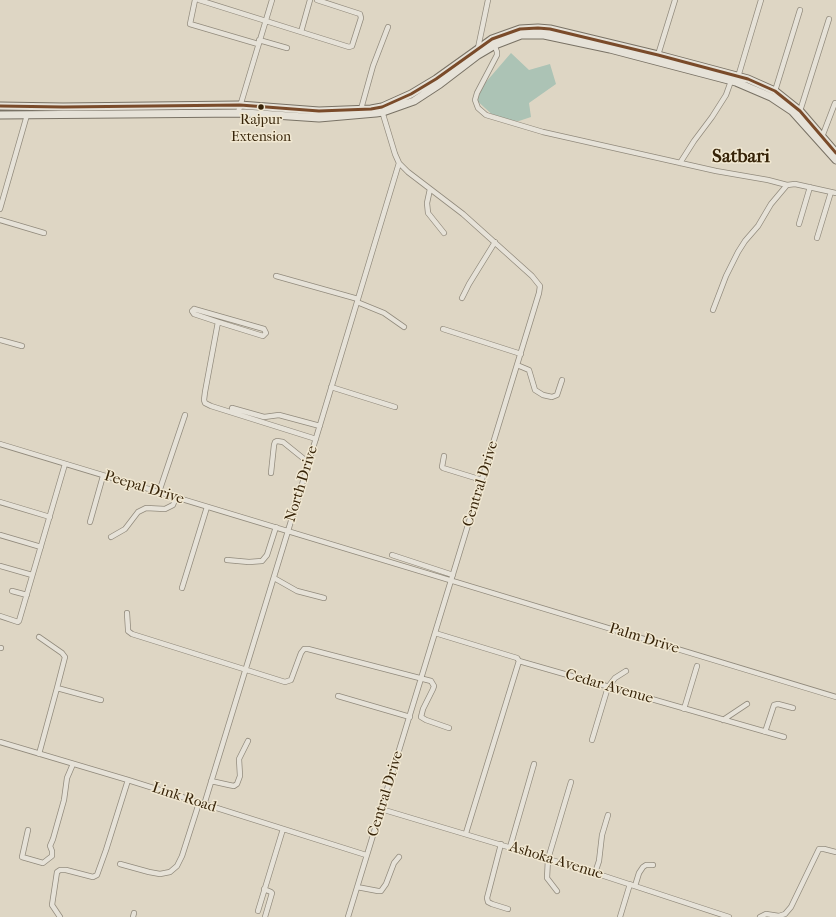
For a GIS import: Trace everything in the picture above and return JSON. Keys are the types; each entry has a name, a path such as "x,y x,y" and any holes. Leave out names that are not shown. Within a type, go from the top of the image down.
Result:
{"main road":[{"path":"0,106 240,105 319,111 361,109 382,110 436,79 478,48 520,29 538,28 573,34 658,55 775,92 800,111 836,153"},
{"path":"0,115 238,113 319,118 382,110 414,101 440,84 493,42 522,35 544,35 610,49 735,80 771,97 792,110 836,160"},
{"path":"42,107 45,111 42,115"}],"street":[{"path":"196,0 190,24 287,48"},
{"path":"199,0 349,47 352,46 361,18 360,14 317,0"},
{"path":"238,113 258,42 272,0"},
{"path":"301,32 310,0"},
{"path":"478,48 488,0"},
{"path":"658,55 674,0"},
{"path":"680,163 712,117 735,80 761,0"},
{"path":"775,92 800,10"},
{"path":"800,111 829,18"},
{"path":"361,109 373,66 388,27"},
{"path":"493,42 498,52 475,100 478,108 486,115 543,132 716,171 768,180 787,185"},
{"path":"822,137 836,103"},
{"name":"Central Drive","path":"348,917 540,293 540,286 532,276 463,214 408,172 399,163 382,110"},
{"path":"0,209 27,115"},
{"name":"North Drive","path":"204,805 399,163"},
{"path":"713,310 726,276 738,252 758,226 771,204 787,185 793,183 834,193 817,238"},
{"path":"799,224 810,187"},
{"path":"430,189 427,203 428,213 444,233"},
{"path":"0,220 44,233"},
{"path":"462,298 495,242"},
{"path":"276,276 357,300 384,313 404,327"},
{"path":"195,309 218,315 264,329 266,333 263,336 218,322 192,312 195,309"},
{"path":"218,322 205,392 205,403 316,439"},
{"path":"443,329 520,354"},
{"path":"0,340 22,346"},
{"path":"517,365 530,370 534,390 543,395 552,397 557,395 562,380"},
{"path":"331,387 395,407"},
{"path":"232,408 264,417 279,415 320,426"},
{"path":"159,492 185,415"},
{"path":"271,473 274,445 277,441 283,442 309,463"},
{"name":"Peepal Drive","path":"0,444 288,531"},
{"path":"444,456 443,468 482,480"},
{"path":"0,616 19,622 66,464"},
{"path":"90,522 103,476"},
{"path":"111,537 125,529 135,514 141,509 165,509 173,505 176,497"},
{"path":"0,502 50,517"},
{"path":"182,588 207,507"},
{"path":"227,560 249,562 262,561 267,555 276,527"},
{"name":"Palm Drive","path":"288,531 836,697"},
{"path":"0,535 41,547"},
{"path":"392,555 453,575"},
{"path":"0,566 32,575"},
{"path":"274,578 297,591 324,598"},
{"path":"12,591 27,595"},
{"path":"127,613 128,631 132,634 285,682 289,682 291,680 301,653 304,649 431,681 434,686 421,717 449,728"},
{"name":"Cedar Avenue","path":"435,633 517,658 519,661 784,737"},
{"path":"39,637 62,653 65,657 58,688 39,754"},
{"path":"466,833 519,661"},
{"path":"684,709 697,666"},
{"path":"592,740 608,687 615,678 626,671"},
{"path":"58,688 101,700"},
{"path":"338,696 410,717"},
{"path":"723,720 747,704"},
{"path":"765,732 774,705 778,704 793,708"},
{"path":"211,781 229,786 234,786 237,784 240,776 239,759 248,741"},
{"name":"Link Road","path":"0,742 128,780 366,855"},
{"path":"28,830 22,857 43,864 52,856 50,846 54,838 64,800 67,778 73,764"},
{"path":"510,847 534,764"},
{"path":"60,917 52,905 58,872 60,870 66,870 93,877 97,875 128,780"},
{"path":"557,891 547,878 548,859 571,782"},
{"path":"120,864 160,874 170,872 177,866 182,856 199,803"},
{"name":"Ashoka Avenue","path":"381,809 466,833 595,873 729,917"},
{"path":"595,873 599,861 602,835 608,815"},
{"path":"258,911 283,829"},
{"path":"501,844 487,898 488,902 508,909"},
{"path":"760,917 766,914 778,916 785,914 791,907 818,850 824,849 836,852"},
{"path":"357,887 378,891 381,890 386,884 394,863 400,857"},
{"path":"635,886 639,873 643,867 646,865 653,865"},
{"path":"620,917 630,884"},
{"path":"264,889 272,893 265,917"}],"shaded area":[{"path":"511,53 529,70 550,64 556,84 529,103 531,117 519,121 498,120 473,97"}],"transit line":[{"path":"0,106 63,107 240,105 319,111 371,109 382,107 411,94 436,79 492,39 520,29 538,28 550,29 658,55 748,79 775,91 800,111 836,153"}],"place":[{"name":"Rajpur Extension","path":"261,107"}],"district":[{"name":"Satbari","path":"741,157"}]}
